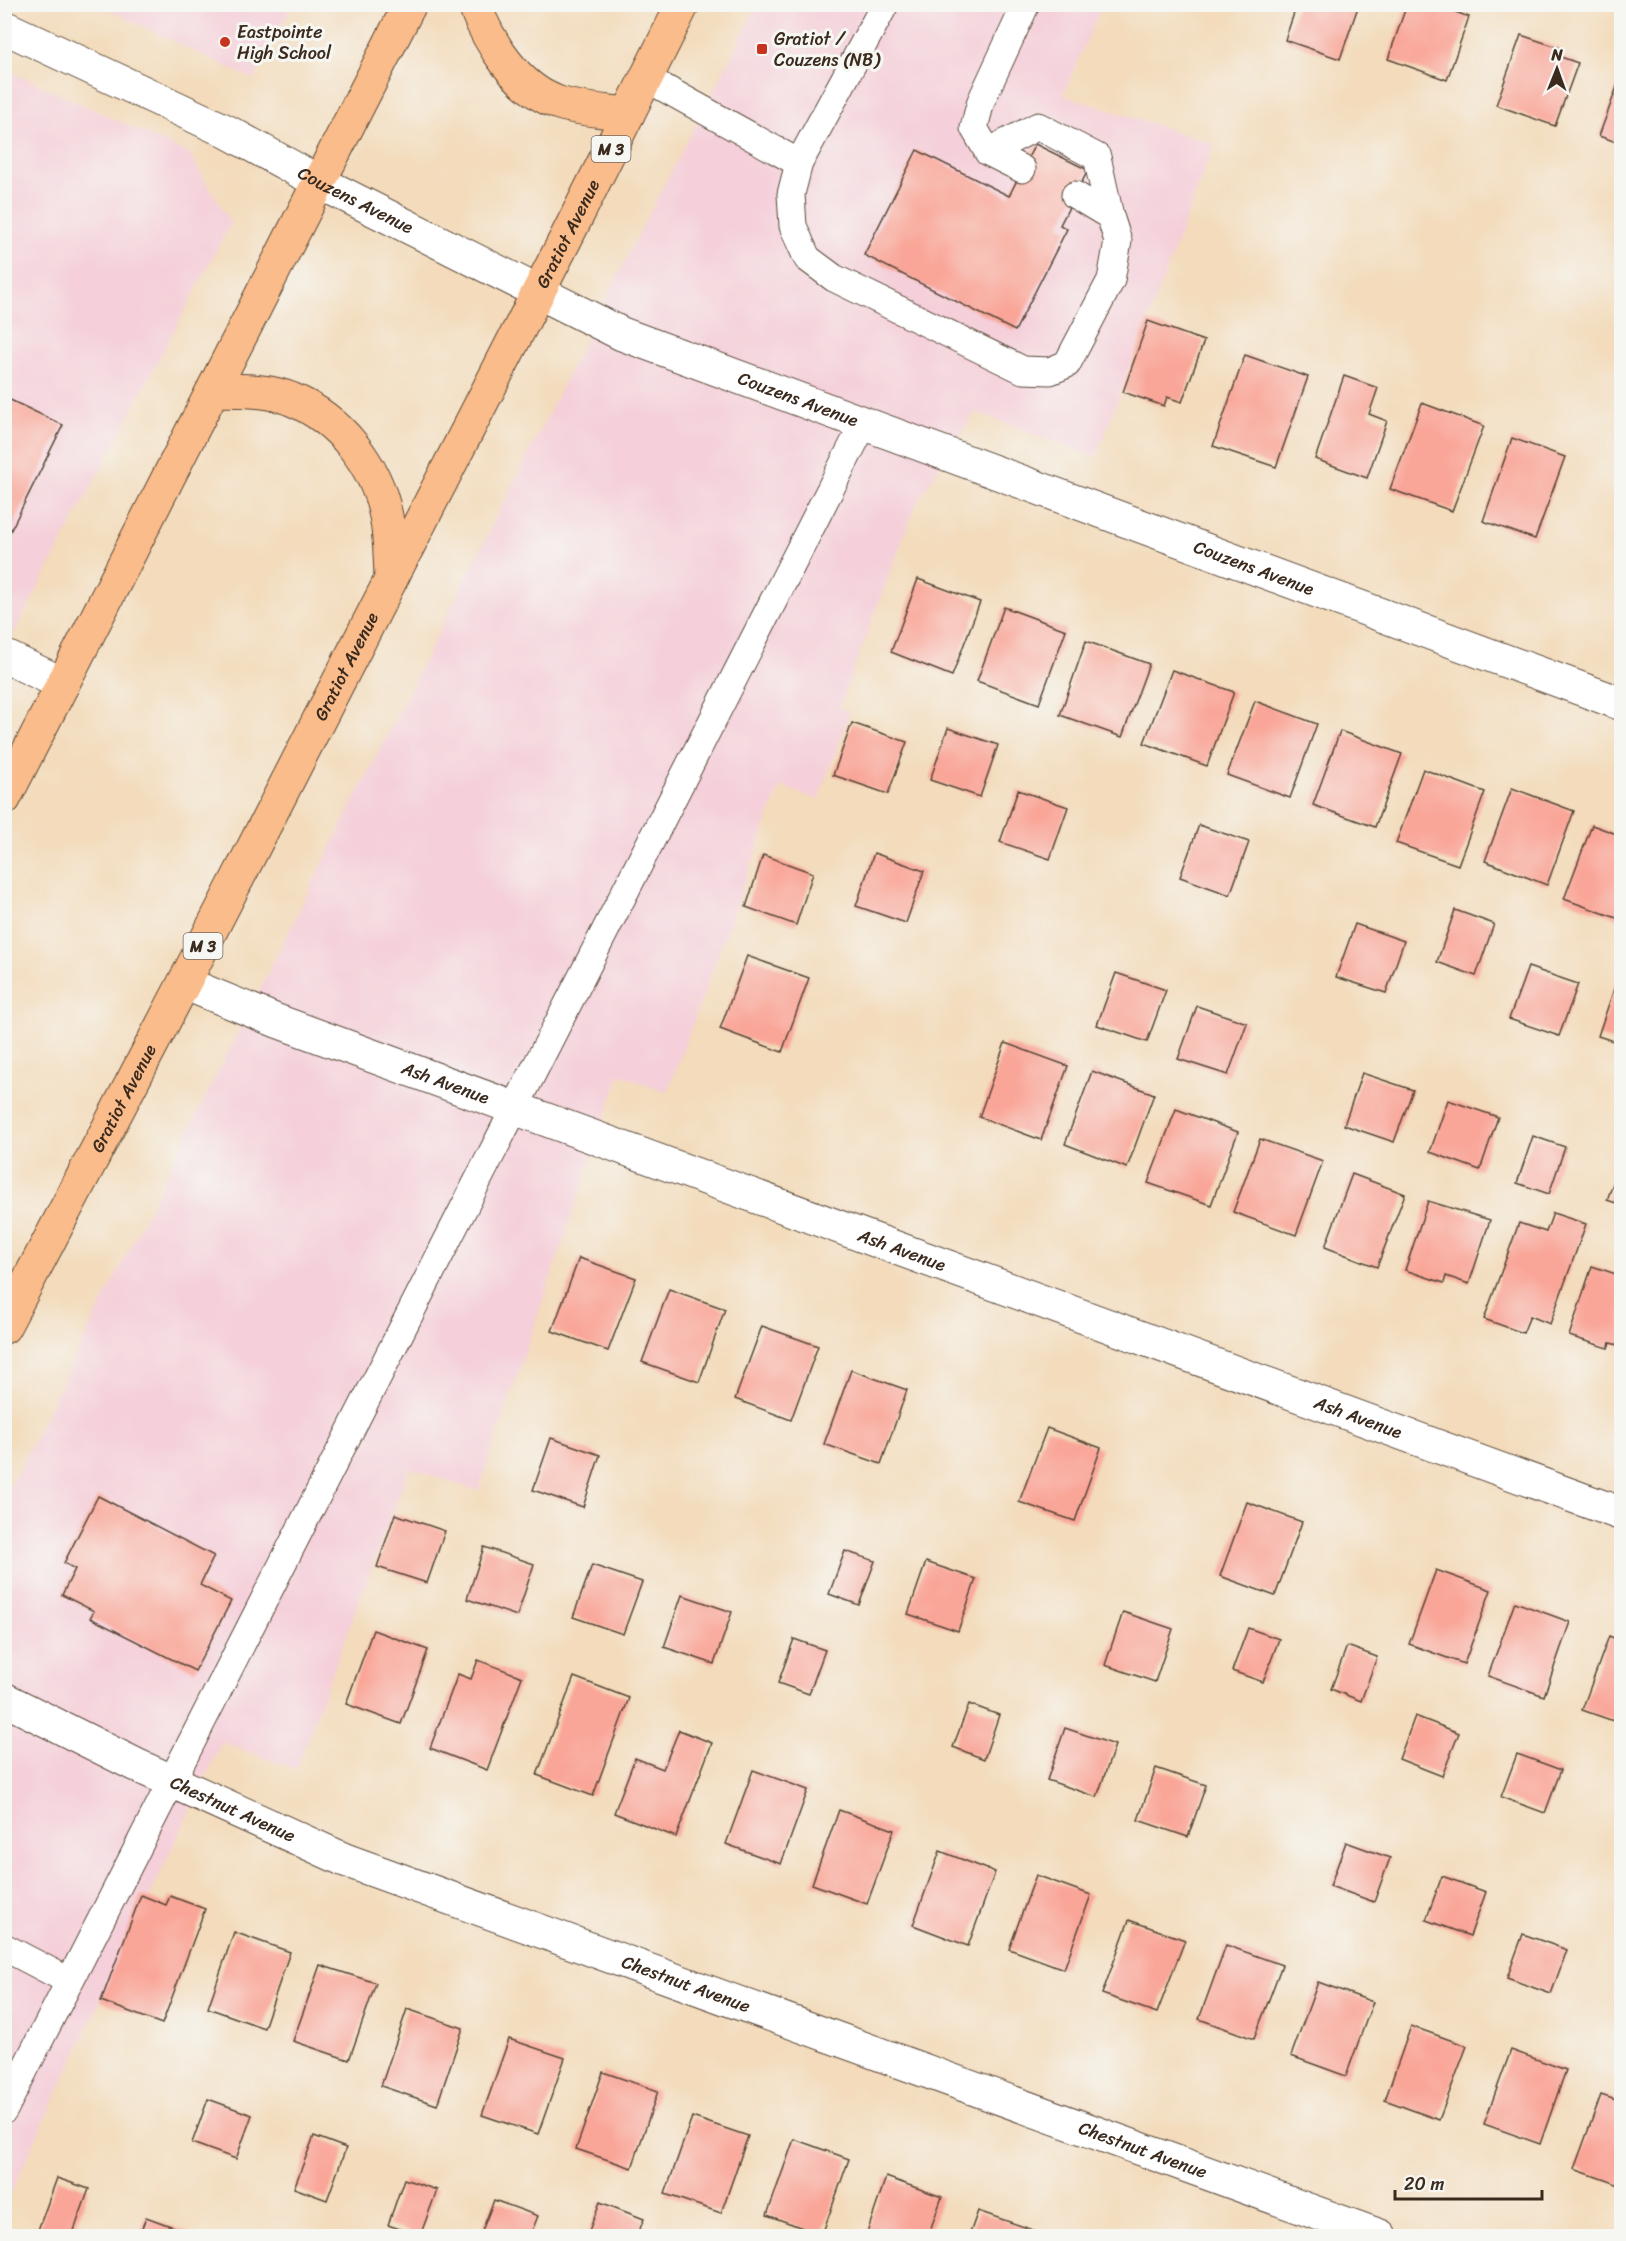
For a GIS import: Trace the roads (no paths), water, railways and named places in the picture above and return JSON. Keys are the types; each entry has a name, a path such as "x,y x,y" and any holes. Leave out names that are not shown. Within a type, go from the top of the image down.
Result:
{"main road":[{"path":"4,799 410,4"},
{"path":"474,4 490,41 510,67 531,88 558,103 628,114"},
{"name":"Gratiot Avenue","path":"4,1327 184,984 683,4"},
{"path":"214,390 256,391 290,398 324,417 352,444 372,474 386,516 391,576"}],"street":[{"name":"Couzens Avenue","path":"4,27 228,132 319,182 622,334 1622,704"},
{"path":"4,656 63,684"},
{"name":"Ash Avenue","path":"184,984 277,1021 1622,1514"},
{"name":"Chestnut Avenue","path":"4,1699 170,1780 345,1860 1380,2236"}],"lane":[{"path":"885,4 799,163 791,194 793,226 807,258 834,278 1023,370 1050,371 1067,364 1111,280 1118,241 1097,156 1038,126 988,152"},
{"path":"1022,169 988,152 974,128 981,101 1026,4"},
{"path":"646,78 799,163"},
{"path":"1075,195 1110,216"},
{"path":"7,2099 516,1109 864,423"},
{"path":"4,1947 69,1981"}],"place":[{"name":"Eastpointe High School","path":"225,42"},
{"name":"Gratiot / Couzens (NB)","path":"762,49"}]}
